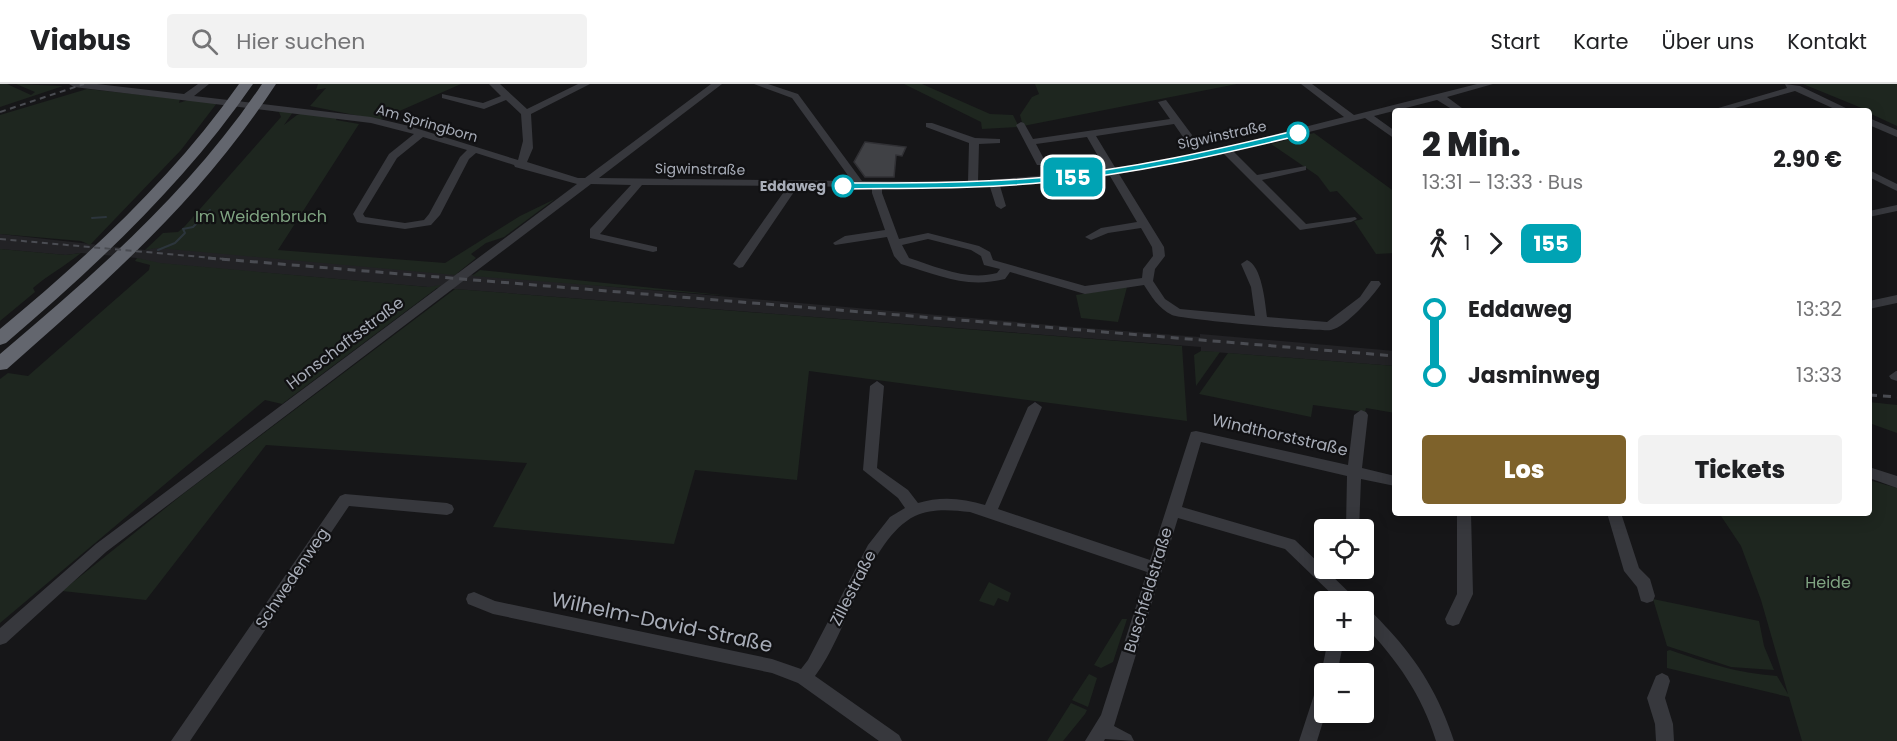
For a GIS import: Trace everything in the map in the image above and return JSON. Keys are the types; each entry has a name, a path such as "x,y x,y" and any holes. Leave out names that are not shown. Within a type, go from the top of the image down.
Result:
{"highway":[{"path":"0,339 117,234 173,176 223,116 244,86"},
{"path":"0,364 109,269 143,236 199,177 268,87"}],"street":[{"name":"Am Springborn","path":"74,84 341,116 422,133 519,165 586,182"},
{"path":"185,98 204,84"},
{"path":"494,84 526,113 528,152 519,165"},
{"path":"526,113 585,84"},
{"name":"Honschaftsstraße","path":"0,638 101,548 717,84"},
{"path":"759,84 795,96 803,110 858,182 858,186"},
{"path":"1306,84 1353,119"},
{"name":"Sigwinstraße","path":"1395,108 1488,84"},
{"path":"1725,108 1792,86 1840,108"},
{"path":"445,96 484,106 509,96"},
{"path":"1440,97 1456,108"},
{"path":"1163,102 1187,135"},
{"path":"1741,104 1749,108"},
{"name":"Sigwinstraße","path":"586,182 858,186 994,184 1114,172 1227,151 1392,109"},
{"path":"1367,115 1392,134"},
{"path":"1030,142 1176,121"},
{"path":"1872,122 1897,134"},
{"path":"929,125 974,141 996,141"},
{"path":"1021,125 1041,162"},
{"path":"422,133 393,156 358,214 362,220 405,226 427,223 434,215 465,157 474,150"},
{"path":"1090,134 1158,247 1159,256 1149,269 1147,281 1161,302 1177,314 1330,326 1364,300 1375,284"},
{"path":"973,185 974,141"},
{"path":"1227,151 1304,228 1352,219"},
{"path":"1255,179 1302,168"},
{"path":"604,169 604,175 623,183"},
{"path":"1872,175 1897,188"},
{"path":"639,183 594,231 594,236 653,249"},
{"path":"994,184 1000,207"},
{"path":"739,264 794,185"},
{"path":"877,186 877,193 905,261 969,280 986,280 1001,276 1007,267"},
{"path":"1872,213 1897,208"},
{"path":"1091,237 1105,230 1143,224"},
{"path":"839,243 845,239 928,236 975,248 986,254 988,262 1085,290 1147,281"},
{"path":"1247,264 1257,287 1262,322"},
{"path":"1872,304 1897,299"},
{"path":"877,386 870,470 909,499 915,510"},
{"path":"989,512 1035,407"},
{"name":"Windthorststraße","path":"1353,519 1355,471 1361,415"},
{"name":"Windthorststraße","path":"1196,436 1392,479"},
{"name":"Buschfeldstraße","path":"1099,735 1196,436"},
{"path":"1872,473 1897,482"},
{"name":"Schwedenweg","path":"180,741 345,500 447,509"},
{"name":"Zillestraße","path":"804,678 814,665 877,542 893,522 915,510 929,506 956,504 989,512 1155,568"},
{"path":"1172,510 1290,544 1298,549 1339,591"},
{"path":"1453,619 1465,594 1464,516"},
{"path":"1615,516 1632,571 1644,584 1647,596"},
{"name":"Wilhelm-David-Straße","path":"474,599 493,608 755,661 804,678 893,741"},
{"path":"1374,626 1416,672 1434,708 1445,741"},
{"path":"1662,681 1656,698 1664,724 1665,741"},
{"path":"1308,741 1314,723"},
{"path":"1099,735 1125,741"}],"shaded area":[{"path":"0,234 145,250 157,247 1074,327 1200,337 1200,334 1392,351 1392,366 1201,351 1201,347 428,287 143,262 137,258 81,253 66,255 0,249"}],"green space":[{"path":"0,84 7,84 31,95 35,92 16,84 63,86 0,107"},
{"path":"318,84 461,84 379,120 310,106 326,88 316,90"},
{"path":"904,84 922,84 990,114 1013,115 1019,127 982,129 981,122"},
{"path":"1035,84 1237,84 1023,126 1020,115 1032,97 1039,94"},
{"path":"1803,84 1897,84 1897,126 1872,114 1872,108 1862,108"},
{"path":"87,89 180,99 179,103 188,100 217,103 181,150 90,245 81,241 0,234 0,115"},
{"name":"Im Weidenbruch","path":"267,110 293,112 284,125 303,113 337,117 336,120 359,124 278,250 445,263 520,216 555,199 504,237 486,243 471,254 476,258 455,275 157,248 145,250 163,233 178,232 185,226 281,117 279,112"},
{"path":"1314,133 1392,190 1392,253 1376,254 1354,221 1363,219 1337,191 1330,192 1318,176 1271,144"},
{"path":"0,249 66,255 81,253 33,288 35,292 0,321"},
{"path":"137,258 160,263 428,287 441,285 282,404 265,400 0,623 0,379 8,373 28,376 149,270 150,265 135,261"},
{"path":"480,270 731,296 472,276"},
{"path":"1127,287 1118,322 1081,318 1076,295"},
{"path":"455,289 1182,346 1187,421 809,371 797,480 695,470 674,544 493,527 527,463 266,445 146,600 62,591 183,494"},
{"path":"1201,351 1220,352 1196,386 1194,355"},
{"path":"1228,353 1392,366 1392,412 1366,408 1365,412 1313,405 1311,417 1199,394"},
{"path":"1872,402 1897,405 1897,433 1872,424"},
{"name":"Heide","path":"1872,481 1897,488 1897,741 1802,741 1789,697 1667,668 1667,651 1670,650 1735,670 1777,676 1788,694 1761,600 1741,546 1721,516 1872,516"},
{"path":"989,582 1011,593 1008,602 998,598 994,606 979,601"},
{"path":"1653,599 1759,621 1764,646 1774,670 1731,667 1667,646"},
{"path":"1122,619 1127,619 1113,662 1101,668 1094,665"},
{"path":"1089,674 1097,678 1088,707 1072,700"},
{"path":"1071,703 1087,710 1085,714 1063,741 1047,741"}],"building":[{"path":"865,142 906,147 902,156 896,155 894,177 865,177 854,162"}],"waterway":[{"path":"158,250 175,243 185,233 183,229 193,227 210,210"},
{"path":"92,218 106,217"}],"railway":[{"path":"0,112 84,84"},
{"path":"0,239 224,259"},
{"path":"208,258 1392,356"},
{"path":"1872,395 1897,397"}],"bus line":[{"name":"155","path":"843,186 973,185 1050,180 1114,172 1202,156 1298,133"}],"place":[{"name":"Eddaweg","path":"843,186"}]}
